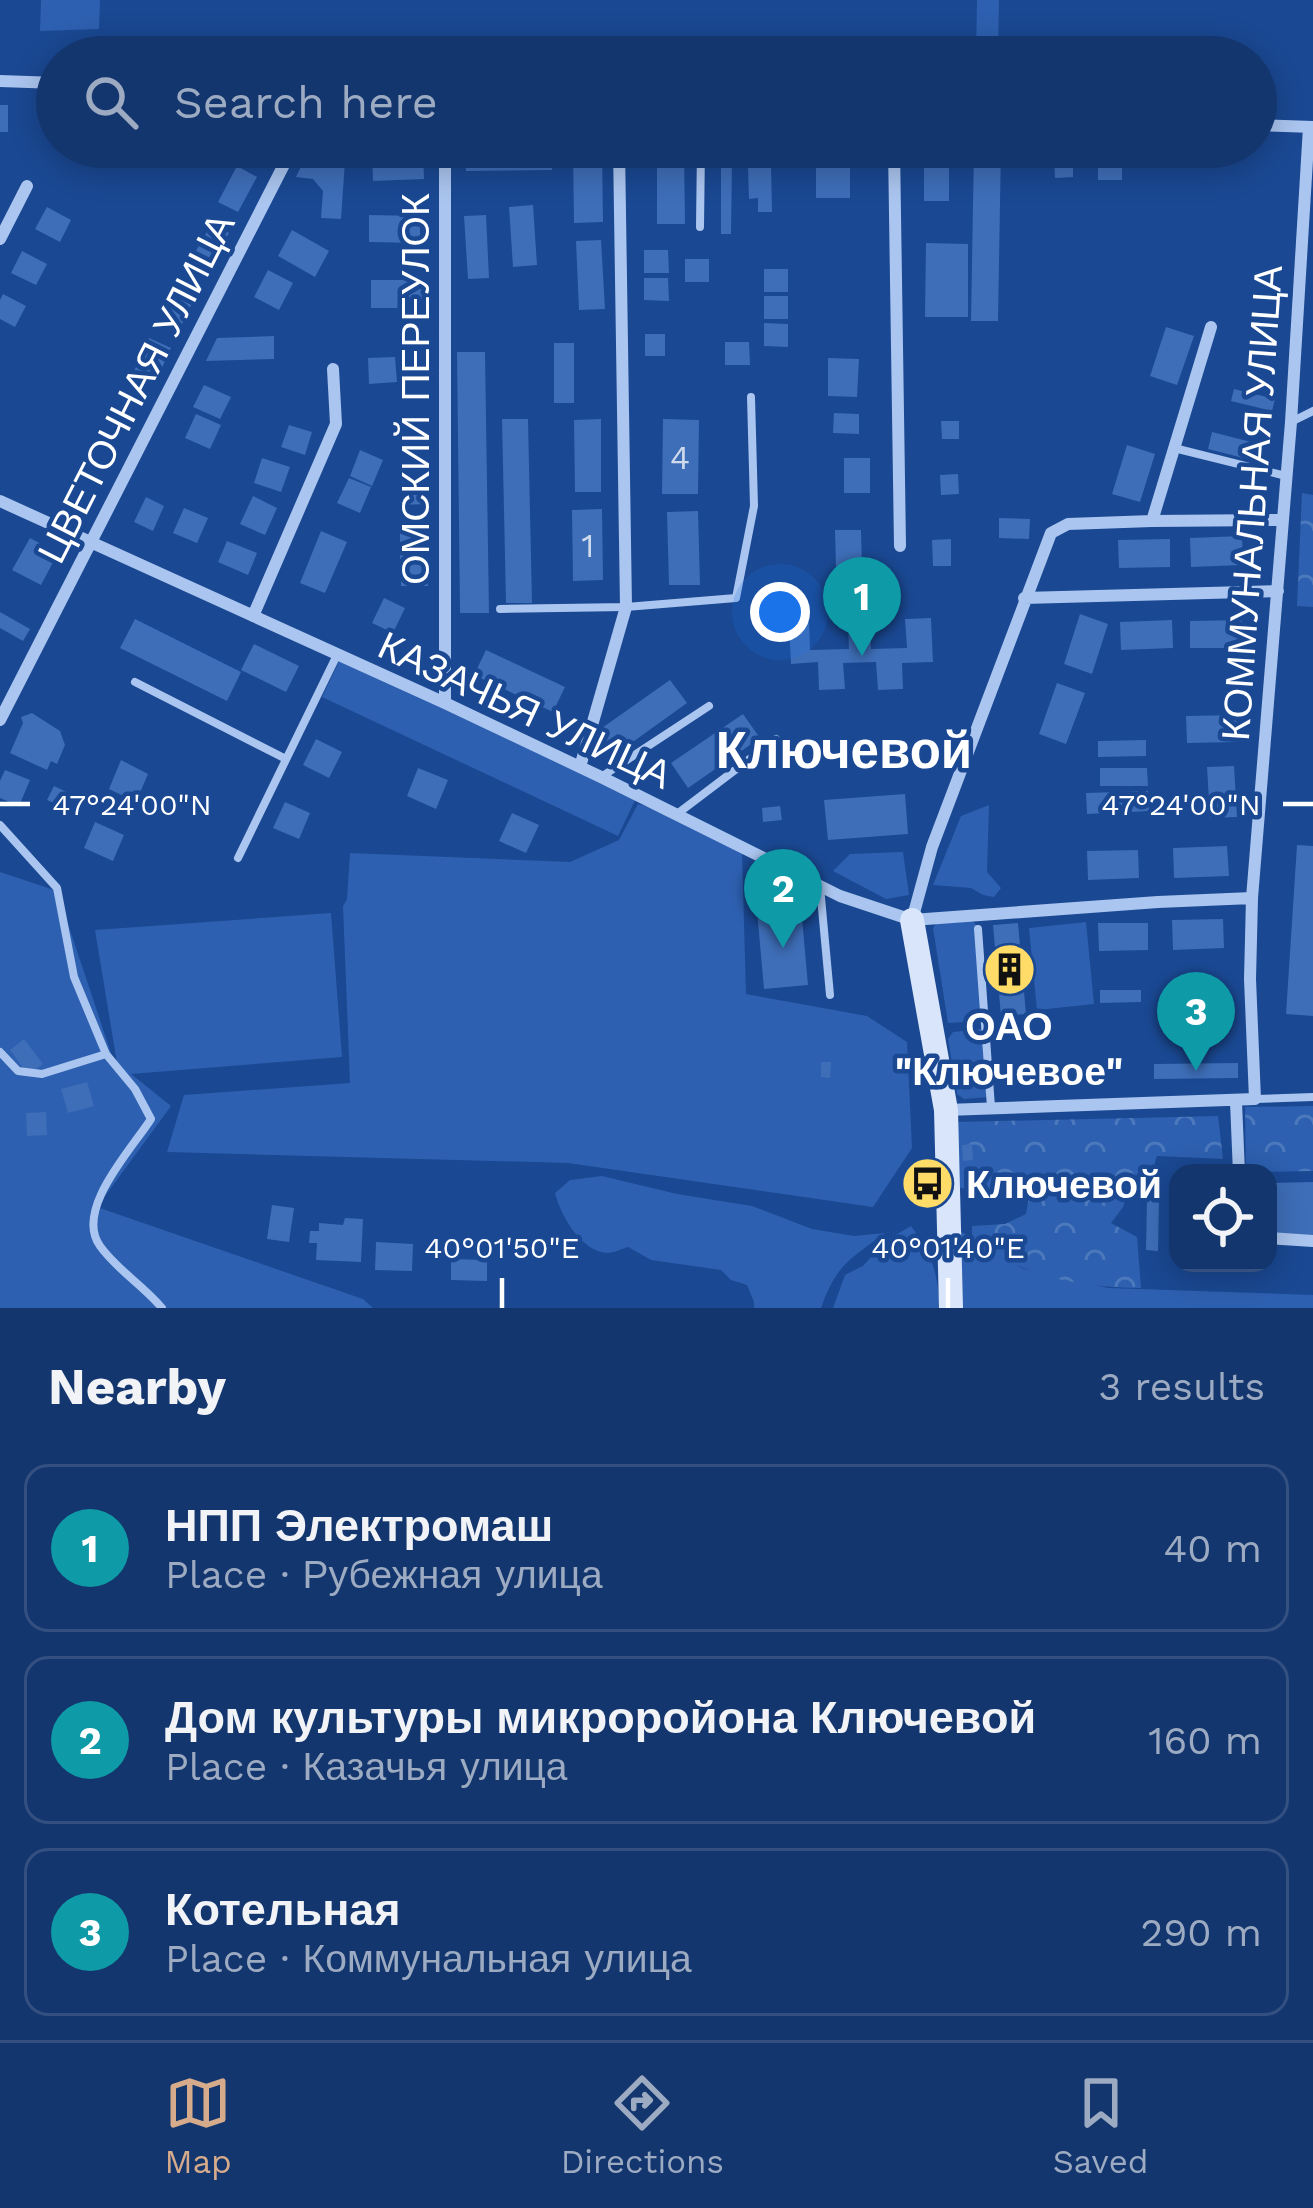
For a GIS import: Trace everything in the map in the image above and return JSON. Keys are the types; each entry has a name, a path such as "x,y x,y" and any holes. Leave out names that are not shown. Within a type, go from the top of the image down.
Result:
{"street":[{"path":"0,81 36,82"},
{"path":"1277,125 1311,127"},
{"name":"КОММУНАЛЬНАЯ УЛИЦА","path":"1255,1099 1252,898 1311,127"},
{"name":"ЦВЕТОЧНАЯ УЛИЦА","path":"0,720 282,168"},
{"name":"ОМСКИЙ ПЕРЕУЛОК","path":"445,168 445,703"},
{"path":"580,767 626,607 619,168"},
{"path":"894,168 900,546"},
{"path":"0,239 27,186"},
{"path":"1153,521 1210,327"},
{"path":"253,616 336,424 333,369"},
{"name":"КАЗАЧЬЯ УЛИЦА","path":"0,501 445,703 840,896 912,920 1252,898"},
{"path":"951,1308 946,1110 912,920 932,847 1051,533 1068,524 1282,520"},
{"path":"1024,598 1278,591"},
{"path":"946,1110 1255,1099"},
{"path":"1236,1102 1239,1164"},
{"path":"1277,1239 1313,1241"}],"lane":[{"path":"700,168 700,227"},
{"path":"500,609 626,607 736,598 754,506 752,397"},
{"path":"1292,422 1313,411"},
{"path":"1174,448 1286,476"},
{"path":"238,858 338,654"},
{"path":"134,682 286,759"},
{"path":"601,777 709,706"},
{"path":"677,814 776,739"},
{"path":"0,825 57,888 74,977 106,1054 152,1119 95,1203 92,1223 97,1243 162,1308"},
{"path":"820,886 830,995"},
{"path":"978,929 991,1109"},
{"path":"0,1052 18,1071 42,1074 106,1054"},
{"path":"1255,1099 1313,1097"}],"green space":[{"path":"41,0 100,0 99,29 40,31"},
{"path":"977,0 999,0 998,36 976,36"},
{"path":"1302,493 1313,495 1313,607 1297,606"},
{"path":"342,655 638,794 618,836 322,697"},
{"path":"638,804 677,814 742,852 746,994 867,1016 907,1042 912,1148 873,1207 568,1163 167,1152 184,1095 350,1083 343,906 350,853 570,862 619,840"},
{"path":"989,805 987,872 1001,888 994,897 971,888 933,885 961,816"},
{"path":"903,852 909,895 886,899 833,871 850,854"},
{"path":"0,872 57,891 117,1063 95,930 331,913 342,1057 131,1074 171,1106 97,1207 363,1299 373,1308 0,1308"},
{"path":"973,921 981,1021 948,1023 933,928 937,922"},
{"path":"1086,922 1094,1004 1037,1010 1029,928"},
{"path":"981,1029 988,1034 993,1094 964,1099 957,1094 948,1039 953,1032"},
{"path":"1313,1106 1313,1171 1277,1172 1277,1164 1246,1164 1245,1107"},
{"path":"1218,1116 1223,1159 1157,1156 1153,1169 1133,1180 1111,1223 1137,1237 1141,1288 1052,1277 1017,1265 972,1239 972,1226 1005,1224 1026,1214 1030,1192 957,1188 956,1122"},
{"path":"602,1176 752,1206 812,1229 854,1236 885,1233 846,1264 821,1308 754,1308 747,1285 731,1280 721,1270 651,1260 628,1247 598,1251 581,1240 555,1193 570,1180"},
{"path":"911,1226 933,1264 940,1308 833,1308 845,1275"},
{"path":"958,1230 1022,1268 1057,1278 1109,1288 1313,1295 1313,1308 962,1308"}],"building":[{"path":"0,105 8,105 8,132 0,132"},
{"path":"236,168 257,177 238,212 218,202"},
{"path":"300,168 345,168 341,219 321,218 323,191 313,179 296,177"},
{"path":"373,168 424,168 424,179 373,181"},
{"path":"466,168 552,168 552,170"},
{"path":"573,168 602,168 603,222 574,223"},
{"path":"657,168 684,168 685,224 657,224"},
{"path":"721,168 732,168 731,234 721,234"},
{"path":"748,168 771,168 772,212 758,212 758,198 749,199"},
{"path":"816,168 850,168 850,198 816,198"},
{"path":"924,168 949,168 949,201 924,201"},
{"path":"974,168 1001,168 998,321 971,321"},
{"path":"1055,168 1073,168 1073,177 1055,178"},
{"path":"1098,168 1122,168 1122,180 1098,180"},
{"path":"533,205 537,265 513,267 509,207"},
{"path":"47,207 71,220 60,242 35,229"},
{"path":"369,215 420,216 420,243 369,242"},
{"path":"486,215 489,278 468,279 464,216"},
{"path":"212,223 229,233 210,266 193,256"},
{"path":"292,230 329,251 315,277 278,256"},
{"path":"601,240 605,309 579,310 576,241"},
{"path":"926,243 968,244 968,317 925,317"},
{"path":"644,250 668,250 669,273 644,273"},
{"path":"22,251 47,264 36,285 11,273"},
{"path":"685,259 709,259 709,282 685,282"},
{"path":"764,269 788,269 788,292 764,292"},
{"path":"268,270 293,283 279,310 254,297"},
{"path":"644,278 668,278 669,301 644,300"},
{"path":"371,280 424,280 424,308 371,308"},
{"path":"182,281 199,289 182,324 165,316"},
{"path":"3,294 26,306 15,327 0,319"},
{"path":"764,296 788,296 788,319 764,319"},
{"path":"764,323 788,324 788,347 764,346"},
{"path":"1166,327 1194,336 1177,385 1150,376"},
{"path":"645,334 665,334 665,356 645,356"},
{"path":"274,336 274,359 206,361 217,338"},
{"path":"149,338 171,348 156,381 134,371"},
{"path":"725,342 749,342 750,365 725,365"},
{"path":"554,343 574,343 574,403 554,403"},
{"path":"457,352 485,352 489,613 460,613"},
{"path":"432,354 433,380 407,382 405,356"},
{"path":"395,357 397,382 369,384 368,358"},
{"path":"828,358 859,359 857,397 828,396"},
{"path":"204,385 231,397 220,419 193,407"},
{"path":"1234,389 1275,399 1272,411 1231,401"},
{"path":"834,413 859,414 859,434 833,433"},
{"path":"196,414 221,425 210,449 185,438"},
{"path":"502,419 528,419 532,603 506,603"},
{"path":"601,419 601,492 575,492 574,420"},
{"path":"663,419 699,420 698,494 662,494"},
{"path":"941,421 959,421 959,439 942,439"},
{"path":"289,425 312,432 305,455 281,447"},
{"path":"1212,432 1263,445 1259,462 1208,449"},
{"path":"1127,445 1155,454 1140,502 1112,494"},
{"path":"360,450 383,460 372,486 350,476"},
{"path":"262,458 290,467 281,492 254,483"},
{"path":"844,458 870,458 870,493 844,493"},
{"path":"958,474 959,494 941,495 940,475"},
{"path":"349,478 371,487 360,513 337,503"},
{"path":"402,480 427,480 427,504 402,505"},
{"path":"253,496 277,508 265,535 240,524"},
{"path":"146,497 164,506 153,531 134,522"},
{"path":"184,508 208,518 197,543 173,533"},
{"path":"602,509 603,580 573,581 572,510"},
{"path":"698,511 700,585 669,585 667,512"},
{"path":"999,518 1030,519 1029,539 999,538"},
{"path":"835,530 861,530 862,567 836,568"},
{"path":"321,531 347,542 325,593 300,583"},
{"path":"400,533 427,533 427,559 400,559"},
{"path":"1242,536 1243,565 1191,567 1190,538"},
{"path":"30,538 58,553 41,585 12,570"},
{"path":"951,539 951,566 933,566 932,540"},
{"path":"1170,539 1170,567 1119,568 1118,540"},
{"path":"227,541 257,553 248,575 218,562"},
{"path":"401,562 427,562 428,586 401,586"},
{"path":"384,598 405,608 393,633 372,623"},
{"path":"0,612 30,629 23,641 0,628"},
{"path":"1080,614 1108,624 1092,674 1064,664"},
{"path":"931,618 933,662 902,663 903,689 878,690 876,662 843,663 845,689 819,690 818,662 791,664 789,622 809,621 810,650 849,649 848,621 870,620 871,649 907,648 905,619"},
{"path":"135,619 241,672 227,701 120,648"},
{"path":"1172,620 1173,648 1121,650 1120,622"},
{"path":"1242,620 1243,648 1190,648 1190,621"},
{"path":"254,644 299,666 286,692 241,670"},
{"path":"486,650 565,687 553,712 474,675"},
{"path":"670,680 687,703 616,754 599,730"},
{"path":"1057,683 1085,693 1066,744 1039,734"},
{"path":"32,713 60,731 65,745 57,764 51,761 47,770 10,753 23,723 21,717"},
{"path":"743,714 760,738 688,788 671,763"},
{"path":"1237,715 1237,742 1187,743 1186,716"},
{"path":"316,739 342,752 329,778 303,765"},
{"path":"1146,740 1146,756 1098,757 1098,741"},
{"path":"121,760 148,774 136,802 109,789"},
{"path":"1234,766 1237,817 1210,818 1207,767"},
{"path":"418,768 448,780 436,809 407,796"},
{"path":"1100,768 1147,768 1148,786 1100,786"},
{"path":"5,770 30,780 19,806 0,798"},
{"path":"54,786 73,795 69,804 47,800"},
{"path":"1148,791 1149,811 1087,814 1086,793"},
{"path":"905,794 908,834 828,840 824,800"},
{"path":"285,802 310,813 299,839 273,828"},
{"path":"780,806 782,820 763,822 762,808"},
{"path":"512,813 539,825 526,853 499,841"},
{"path":"95,822 124,835 113,861 84,848"},
{"path":"1297,845 1313,846 1313,1016 1286,1014"},
{"path":"1227,846 1229,876 1174,878 1173,848"},
{"path":"1138,850 1139,878 1088,880 1087,851"},
{"path":"801,907 808,985 764,989 757,911"},
{"path":"1223,919 1224,948 1173,950 1172,920"},
{"name":"ОАО \"Ключевое\"","path":"1018,923 1026,1014 1001,1016 993,925"},
{"path":"1098,923 1148,923 1148,950 1099,951"},
{"path":"1176,988 1219,988 1219,1000 1176,1000"},
{"path":"1100,990 1141,990 1141,1002 1100,1003"},
{"path":"24,1039 43,1064 28,1075 10,1050"},
{"path":"821,1062 831,1062 830,1078 821,1077"},
{"path":"1238,1063 1238,1078 1154,1079 1154,1064"},
{"path":"87,1082 94,1106 68,1113 61,1089"},
{"path":"46,1112 47,1135 27,1136 26,1113"},
{"path":"972,1144 973,1160 963,1161 962,1145"},
{"path":"1313,1182 1313,1235 1277,1236 1277,1183"},
{"path":"1147,1198 1159,1199 1158,1251 1146,1250"},
{"path":"272,1205 294,1208 289,1242 267,1239"},
{"path":"345,1218 363,1219 361,1262 316,1260 317,1243 309,1243 310,1231 319,1231 319,1223 343,1225"},
{"path":"376,1242 413,1244 412,1271 375,1270"},
{"path":"451,1259 487,1260 487,1281 451,1280"}],"place":[{"name":"НПП Электромаш","path":"862,656"},
{"name":"Дом культуры микроройона Ключевой","path":"783,948"},
{"name":"ОАО \"Ключевое\"","path":"1009,969"},
{"name":"Котельная","path":"1196,1071"},
{"name":"Ключевой","path":"927,1184"}],"district":[{"name":"Ключевой","path":"844,750"}]}
